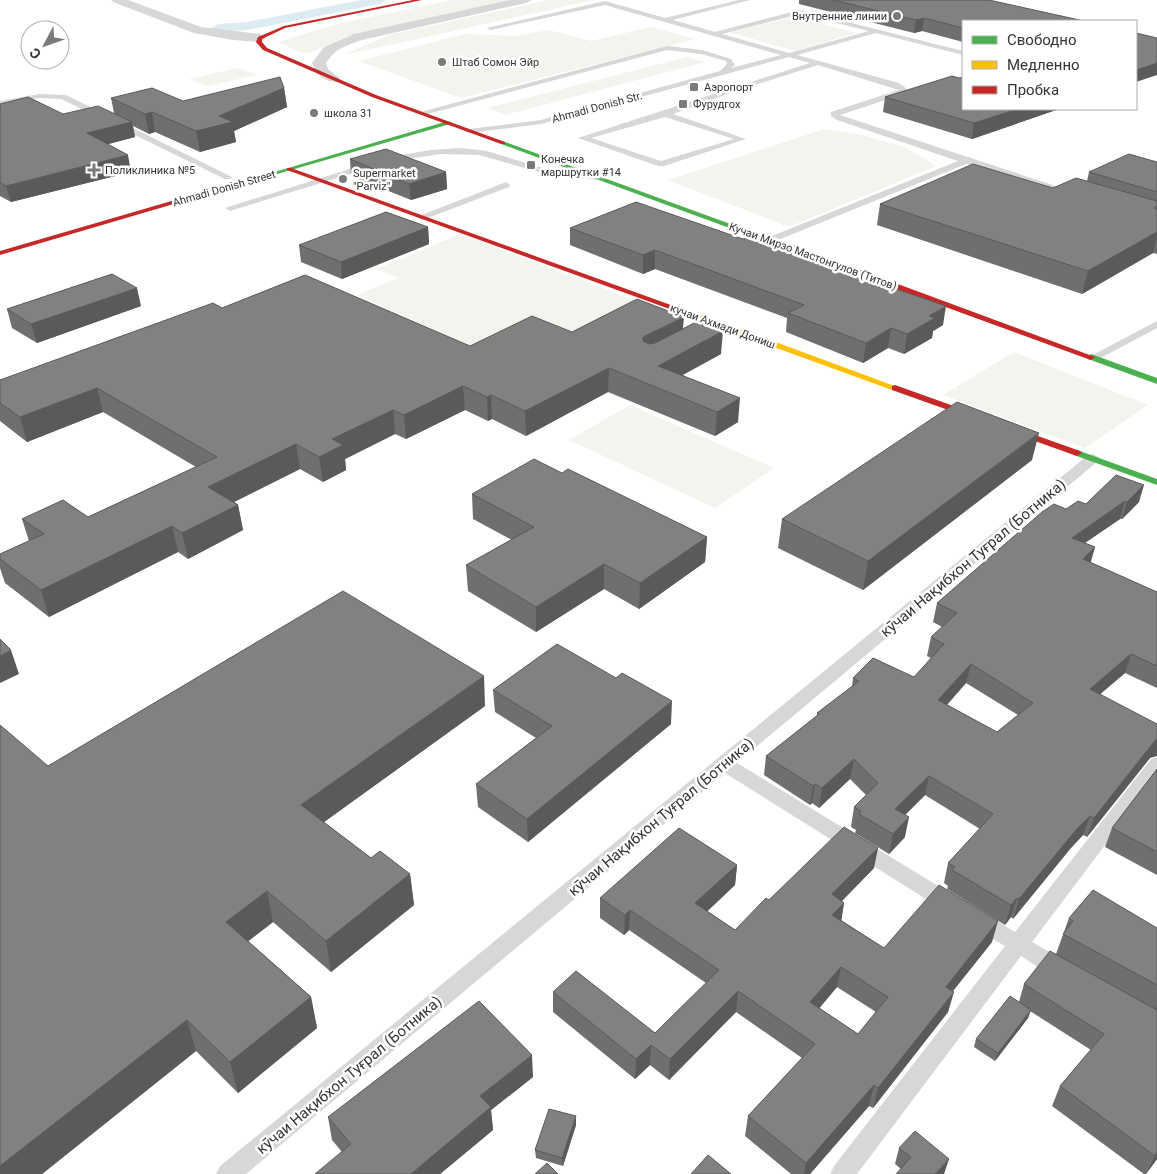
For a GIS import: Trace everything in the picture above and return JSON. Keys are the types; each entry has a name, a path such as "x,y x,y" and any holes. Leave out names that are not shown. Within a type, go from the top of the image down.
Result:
{"street":[{"path":"117,0 198,30 260,38 284,27 420,0"},
{"path":"333,78 322,71 319,64 328,50 341,42 395,28 526,0"},
{"name":"Кучаи Мирзо Мастонгулов (Титов)","path":"260,38 259,42 265,49 374,96 1157,381"},
{"path":"376,136 395,129 421,113"},
{"name":"Ahmadi Donish Street","path":"0,241 436,119"},
{"name":"Ahmadi Donish Street","path":"0,253 448,123"},
{"path":"387,142 426,135 469,131"},
{"name":"кучаи Ахмади Дониш","path":"289,169 1157,482"}],"lane":[{"path":"515,32 490,28 621,0"},
{"path":"664,20 747,0"},
{"path":"605,3 903,88 901,92 834,114 836,117 966,161 1084,197"},
{"path":"602,12 622,8"},
{"path":"701,40 716,34 800,12 962,53"},
{"name":"Ahmadi Donish Str.","path":"469,131 541,122 723,71 877,31"},
{"path":"421,113 693,42"},
{"path":"668,48 702,52 729,60 730,65 723,71"},
{"path":"665,114 742,139 662,164 582,138 665,114 733,89 818,63"},
{"path":"0,103 34,96 63,97 228,177"},
{"path":"230,208 391,159 446,151 471,151 496,155 529,167 554,173 596,177"},
{"path":"770,240 966,161"},
{"path":"422,217 506,185"},
{"path":"1093,358 1157,324"},
{"path":"704,333 720,325"},
{"name":"кӯчаи Нақибхон Туғрал (Ботника)","path":"228,1174 1093,458"},
{"path":"842,1174 1157,763"},
{"path":"725,764 1017,944 1074,977"}],"shaded area":[{"path":"453,0 514,0 348,36 309,53 300,52 278,42 345,22"},
{"path":"549,0 594,0 344,55 388,35"},
{"path":"795,17 856,33 795,51 729,32"},
{"path":"651,27 695,39 461,98 359,61 465,34 514,36 549,30 591,41"},
{"path":"687,57 705,62 505,115 488,108"},
{"path":"238,68 257,75 207,86 189,79"},
{"path":"825,129 862,135 907,148 936,166 789,227 668,180"},
{"path":"461,234 647,305 570,343 482,351 357,295 398,278 376,269"},
{"path":"1014,352 1148,405 1085,448 943,395"},
{"path":"630,405 774,468 715,508 569,440"}],"building":[{"path":"833,0 989,0 1079,20 962,20 962,28 924,18 916,20"},
{"path":"1137,33 1157,38 1157,63 1137,70"},
{"path":"952,76 962,77 962,110 1015,110 974,123 885,97"},
{"path":"280,77 284,88 219,116 233,122 196,131 152,112 145,114 111,98 152,88 183,101"},
{"path":"28,97 63,114 98,106 132,122 87,133 128,155 6,186 0,182 0,104"},
{"path":"386,149 446,172 409,184 350,159"},
{"path":"1129,154 1157,162 1157,192 1089,172"},
{"path":"973,164 1053,188 1076,178 1157,201 1157,206 1154,208 1157,209 1157,232 1088,271 880,204"},
{"path":"636,202 946,306 929,316 935,318 907,334 891,328 866,343 788,313 804,305 655,250 643,255 570,228"},
{"path":"386,212 428,227 341,262 299,245"},
{"path":"112,274 137,288 31,324 7,309"},
{"path":"305,275 470,346 532,316 572,332 637,299 684,317 643,337 643,341 649,344 655,343 696,322 723,331 658,366 740,398 717,412 609,368 525,411 491,395 487,397 463,386 404,415 393,410 332,439 343,445 319,457 296,444 208,487 238,505 182,533 172,526 41,590 0,559 0,554 44,534 22,519 63,500 88,517 217,457 97,388 20,417 0,403 0,380 213,303 222,308"},
{"path":"957,402 1039,433 868,561 782,519"},
{"path":"534,459 562,473 568,469 707,537 640,583 604,564 536,607 466,565 534,527 472,494"},
{"path":"1116,475 1144,485 1127,502 1125,501 1072,538 1095,547 1083,559 1157,592 1157,666 1131,654 1090,689 1157,724 1157,738 1094,818 1090,816 1076,830 1019,899 1017,898 1011,905 952,870 955,867 948,863 993,814 929,776 895,809 909,817 893,834 859,814 861,811 854,807 878,783 854,759 822,788 815,784 813,786 766,756 859,681 853,678 873,658 914,677 944,644 931,637 957,613 937,603 1042,512 1054,504 1066,509 1078,501 1086,504","holes":["971,664 1033,703 997,732 938,700"]},
{"path":"343,591 484,676 301,805 371,858 380,851 410,874 326,941 267,891 226,922 311,997 230,1062 187,1020 0,1166 0,725 48,766"},
{"path":"0,639 11,650 0,656"},
{"path":"557,644 616,678 622,673 672,701 527,819 476,784 552,726 493,690"},
{"path":"1157,769 1157,852 1112,828"},
{"path":"844,827 878,848 832,894 844,903 832,915 884,948 939,885 998,921 946,987 954,992 878,1088 874,1085 806,1163 748,1116 815,1044 738,991 670,1059 651,1045 636,1059 553,992 576,971 655,1033 719,970 630,910 625,915 600,898 679,828 737,865 695,903 735,930 766,898 769,900","holes":["841,967 888,997 858,1034 810,1002"]},
{"path":"1093,890 1157,928 1157,985 1063,934 1073,921 1069,918"},
{"path":"1050,951 1157,1010 1157,1152 1155,1156 1060,1086 1104,1034 1024,984"},
{"path":"1010,996 1031,1010 998,1053 976,1039"},
{"path":"479,1001 532,1055 480,1096 491,1107 411,1174 315,1174 351,1144 328,1117"},
{"path":"549,1109 576,1116 562,1158 535,1150"},
{"path":"915,1131 949,1159 935,1174 896,1174 911,1157 899,1148"},
{"path":"708,1155 731,1174 691,1174"},
{"path":"547,1163 558,1174 535,1174"}],"waterway":[{"path":"218,28 247,26 380,0"}],"traffic: fast":[{"path":"199,195 448,123"},
{"path":"503,143 776,242"},
{"path":"1091,357 1157,381"},
{"path":"1077,453 1157,482"}],"traffic: slow":[{"path":"689,313 895,388"}],"traffic: jam":[{"path":"420,0 284,27 260,38 259,42 265,49 374,96 503,143"},
{"path":"289,169 689,313"},
{"path":"0,253 199,195"},
{"path":"776,242 1091,357"},
{"path":"895,388 1077,453"}],"place":[{"name":"Внутренние линии","path":"897,16"},
{"name":"Штаб Сомон Эйр","path":"442,62"},
{"name":"Аэропорт","path":"694,87"},
{"name":"Фурудгох","path":"683,104"},
{"name":"школа 31","path":"314,113"},
{"name":"Конечка маршрутки #14","path":"531,165"},
{"name":"Поликлиника №5","path":"94,170"},
{"name":"Supermarket \"Parviz\"","path":"343,179"}]}
